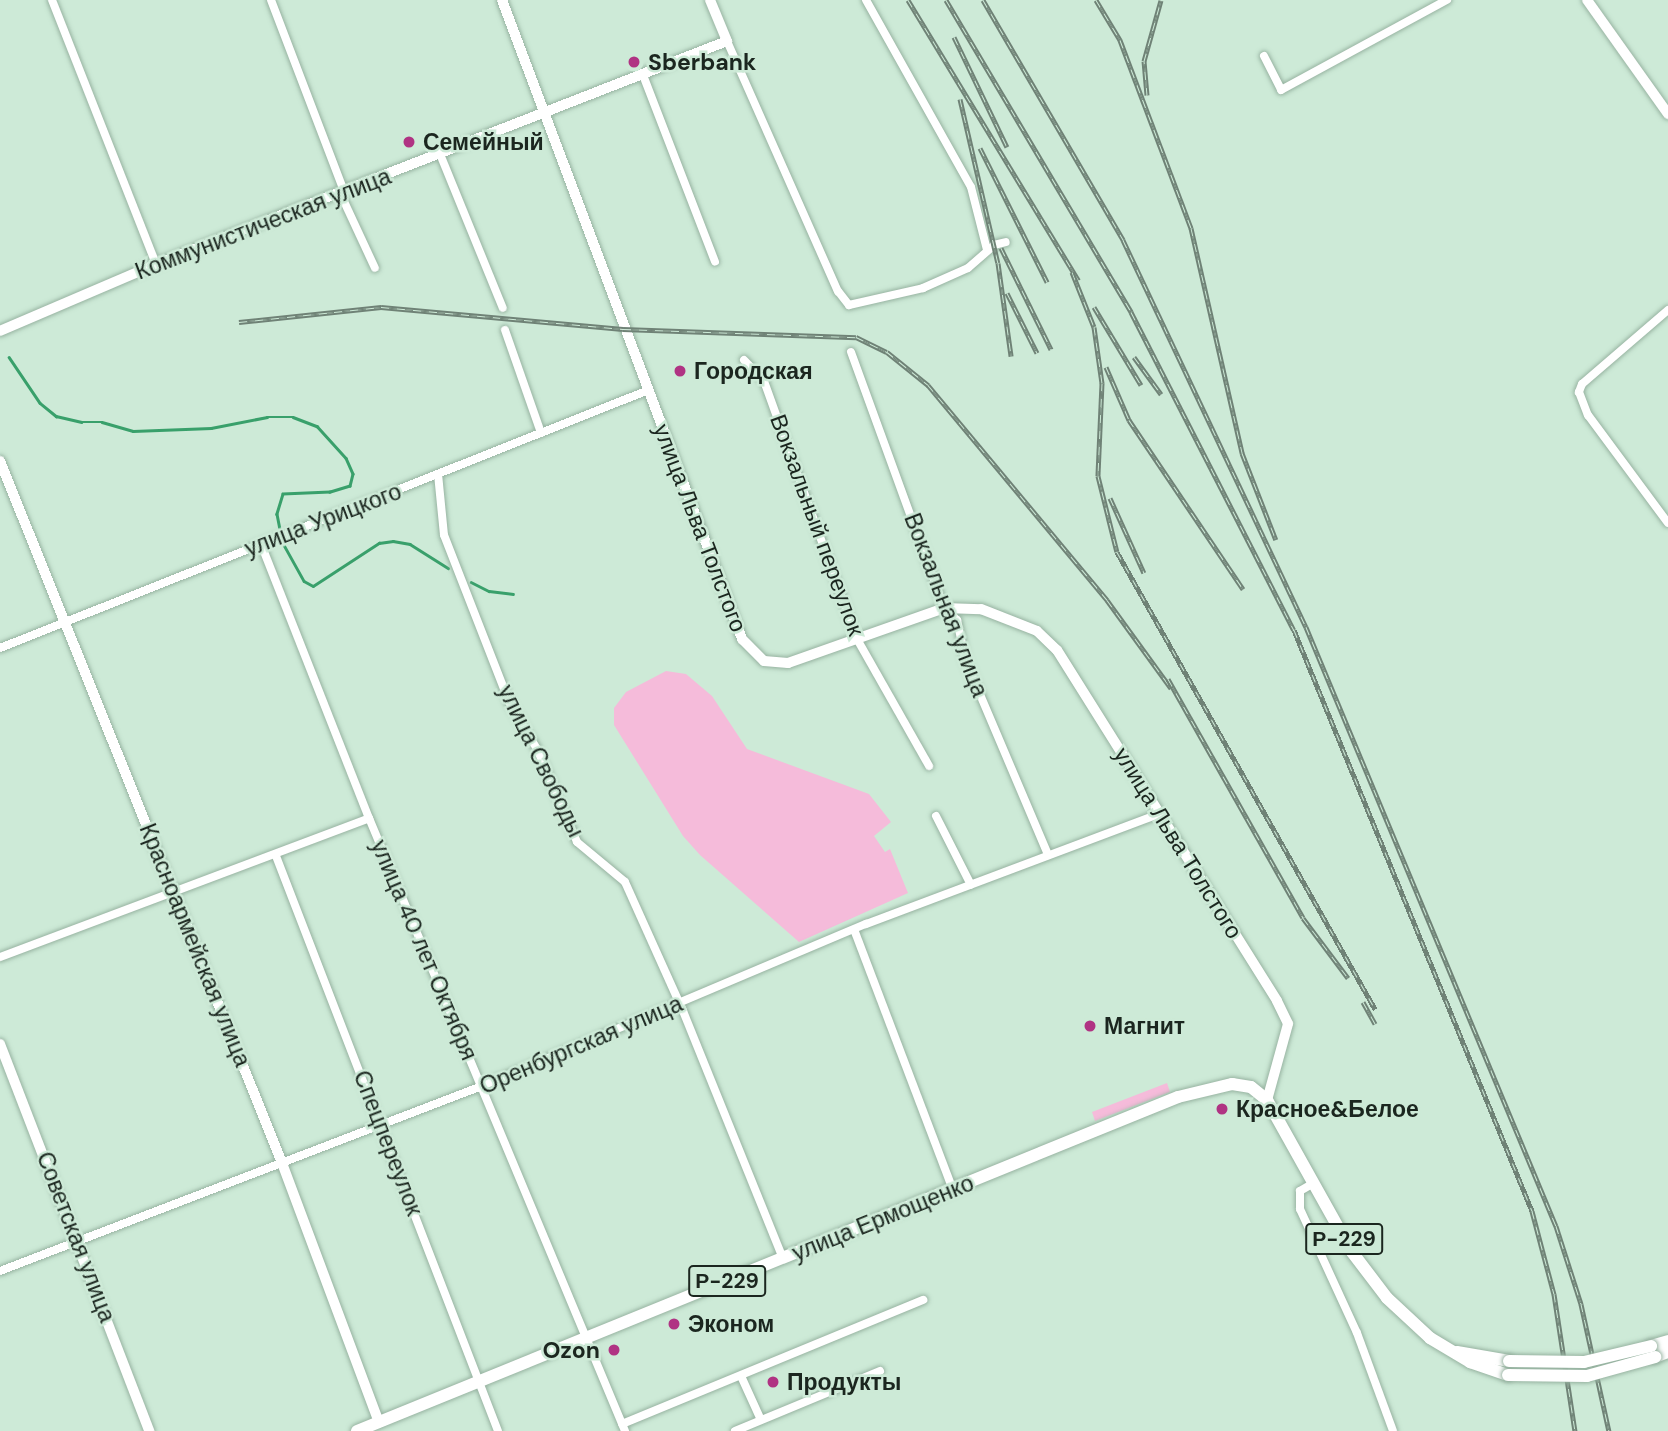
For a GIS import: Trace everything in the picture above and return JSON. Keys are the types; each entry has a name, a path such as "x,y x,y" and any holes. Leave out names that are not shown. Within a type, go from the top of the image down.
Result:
{"highway":[{"name":"улица Ермощенко","path":"358,1431 381,1427 480,1381 1178,1097 1232,1084 1251,1087 1267,1100"},
{"name":"Р-229","path":"1267,1100 1352,1252 1387,1298 1413,1325 1453,1351 1508,1375 1587,1376 1653,1352 1668,1341"},
{"name":"Р-229","path":"1453,1351 1509,1360 1584,1362 1668,1352"}],"main road":[{"path":"1587,0 1668,114"}],"street":[{"path":"52,0 156,264"},
{"path":"271,0 344,191 342,197 375,268"},
{"name":"улица Льва Толстого","path":"502,0 731,619 754,654 764,661 788,663 944,608 981,609 1037,631 1056,650 1288,1024 1267,1100"},
{"path":"710,0 838,290 849,304 923,288 968,268 987,250 1006,243"},
{"path":"866,0 971,187 987,250"},
{"path":"1264,56 1281,90 1447,0"},
{"path":"715,262 643,75 727,41"},
{"name":"Коммунистическая улица","path":"0,331 156,264 643,75"},
{"path":"440,154 503,308"},
{"path":"1668,310 1582,384 1579,392 1588,415 1668,522"},
{"path":"505,330 541,433"},
{"name":"Вокзальная улица","path":"852,352 944,608 957,620 965,659 1048,855"},
{"name":"Вокзальный переулок","path":"744,360 764,381 857,639 929,766"},
{"name":"улица Урицкого","path":"0,648 646,391"},
{"name":"Красноармейская улица","path":"0,461 282,1163 381,1427"},
{"name":"улица Свободы","path":"438,474 444,535 509,702 537,749 578,842 625,882 783,1259"},
{"name":"улица 40 лет Октября","path":"261,544 369,818 624,1428"},
{"name":"Оренбургская улица","path":"0,1270 282,1163 381,1122 482,1087 855,932 866,924 1159,814"},
{"path":"936,816 971,885"},
{"path":"0,957 174,894 237,866 276,856 369,818"},
{"name":"Спецпереулок","path":"276,856 381,1122 498,1431"},
{"path":"855,932 953,1190"},
{"name":"Советская улица","path":"0,1044 78,1239 149,1431"},
{"path":"1312,1184 1300,1191 1300,1209 1357,1333 1393,1431"},
{"path":"624,1428 923,1300"},
{"path":"735,1431 880,1371"},
{"path":"741,1376 761,1420"}],"shaded area":[{"path":"666,671 686,674 712,696 747,749 869,794 891,822 874,836 885,852 890,849 908,893 799,942 700,855 683,836 614,725 614,708 626,692"},
{"path":"1167,1083 1170,1092 1095,1121 1092,1112"}],"waterway":[{"path":"9,357 40,403 56,416 81,422 102,422 133,431 211,428 267,417 293,417 317,426 346,458 353,474 350,486 330,492 283,494 277,514 280,530"},
{"path":"284,545 304,581 313,586 379,543 393,541 410,544 448,568"},
{"path":"471,582 489,591 513,594"}],"railway":[{"path":"908,0 1078,280"},
{"path":"946,0 1131,312 1294,630 1532,1211 1554,1294 1575,1431"},
{"path":"983,0 1123,240 1306,627 1556,1226 1581,1304 1609,1431"},
{"path":"1096,0 1120,40 1191,228 1242,453 1276,540"},
{"path":"1147,95 1144,61 1161,0"},
{"path":"954,37 1007,147"},
{"path":"960,99 998,263 1011,356"},
{"path":"980,148 1047,282"},
{"path":"1001,248 1051,349"},
{"path":"1072,272 1094,327 1102,383 1098,476 1117,552 1375,1009"},
{"path":"1007,293 1037,353"},
{"path":"239,322 381,307 623,329 856,337 887,352 928,385 1107,600 1171,688"},
{"path":"1094,307 1141,385"},
{"path":"1134,357 1161,394"},
{"path":"1106,367 1129,420 1243,589"},
{"path":"1110,498 1144,573"},
{"path":"1168,679 1303,918 1348,978"},
{"path":"1363,1002 1375,1024"}],"place":[{"name":"Sberbank","path":"634,62"},
{"name":"Семейный","path":"409,142"},
{"name":"Городская","path":"680,371"},
{"name":"Магнит","path":"1090,1026"},
{"name":"Красное&Белое","path":"1222,1109"},
{"name":"Эконом","path":"674,1324"},
{"name":"Ozon","path":"614,1350"},
{"name":"Продукты","path":"773,1382"}]}
